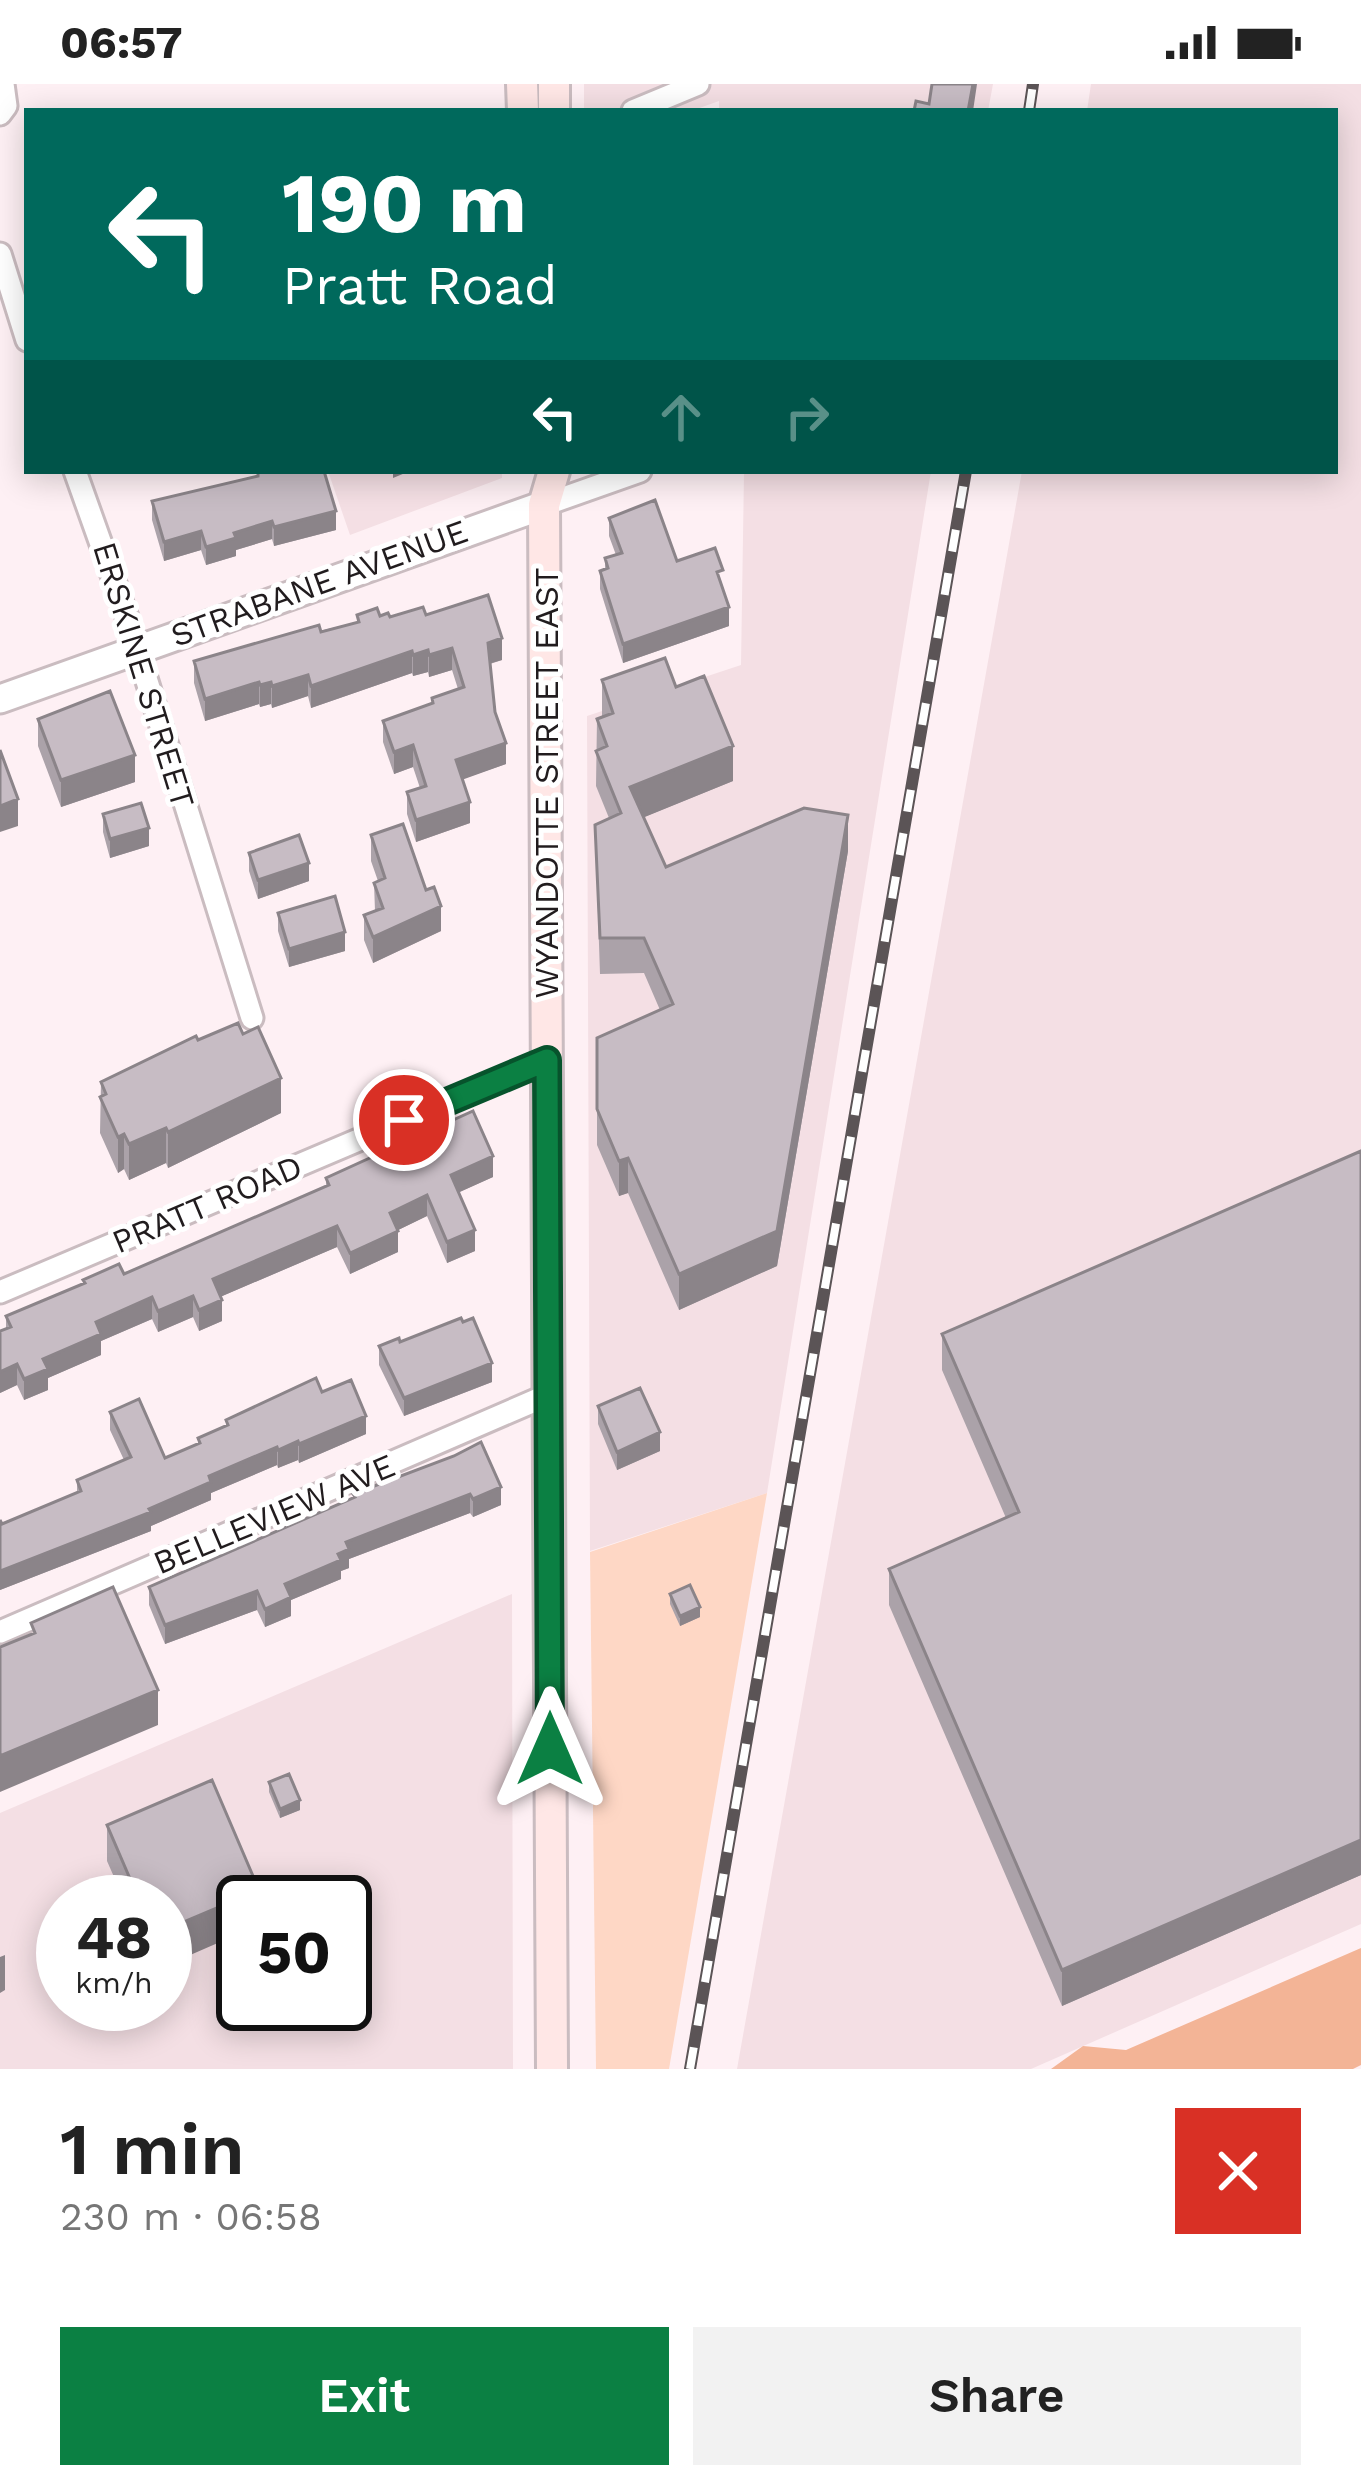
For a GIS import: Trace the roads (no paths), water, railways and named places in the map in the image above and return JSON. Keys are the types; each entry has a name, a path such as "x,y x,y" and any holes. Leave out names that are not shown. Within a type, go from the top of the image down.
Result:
{"main road":[{"name":"WYANDOTTE STREET EAST","path":"530,474 544,505"},
{"name":"WYANDOTTE STREET EAST","path":"552,2069 544,505 553,474"}],"street":[{"path":"0,114 6,106 3,84"},
{"path":"640,108 698,84"},
{"path":"0,254 24,330"},
{"name":"ERSKINE STREET","path":"76,474 95,518 252,1018"},
{"name":"STRABANE AVENUE","path":"0,699 632,474"},
{"name":"PRATT ROAD","path":"0,1292 547,1060"},
{"name":"BELLEVIEW AVE","path":"0,1632 548,1395"}],"railway":[{"path":"1029,108 1033,84"},
{"path":"690,2069 965,474"}]}
